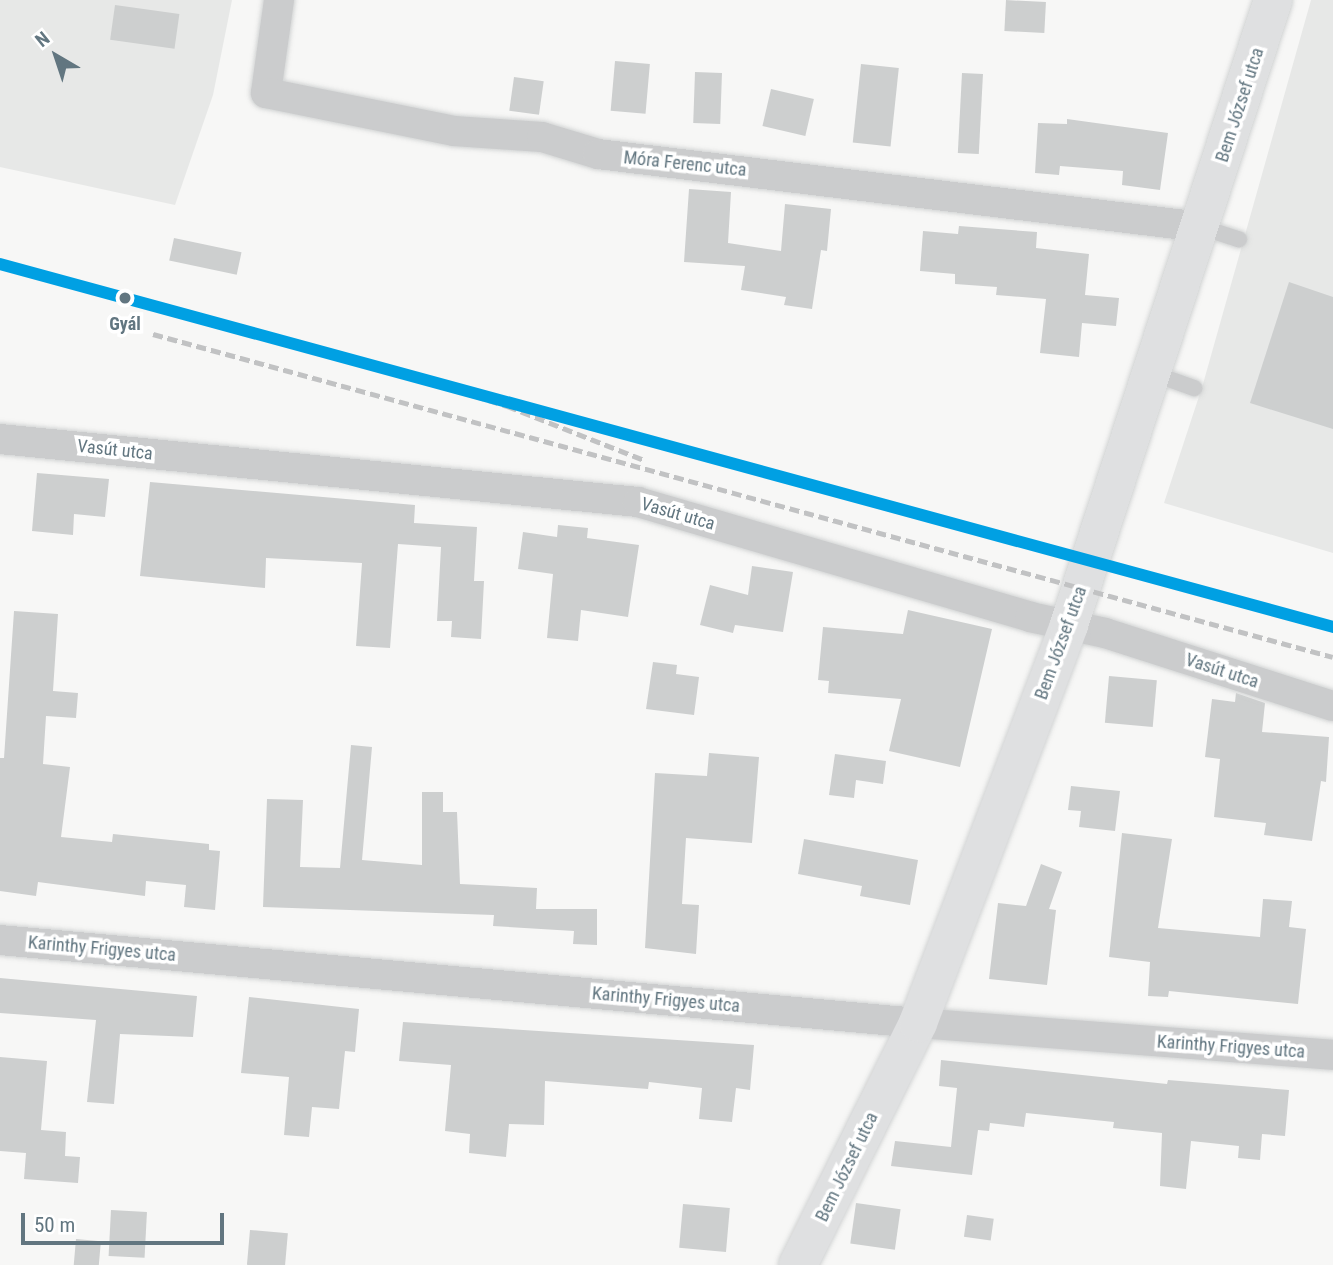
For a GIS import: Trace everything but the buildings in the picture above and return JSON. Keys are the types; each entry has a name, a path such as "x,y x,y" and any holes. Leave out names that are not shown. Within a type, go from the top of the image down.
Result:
{"main road":[{"name":"Bem József utca","path":"798,1265 918,1023 1069,625 1273,0"}],"street":[{"name":"Móra Ferenc utca","path":"279,0 266,93 454,131 542,137 598,154 1201,227"},
{"name":"Vasút utca","path":"0,439 638,502 1069,625 1333,706"},
{"name":"Karinthy Frigyes utca","path":"0,940 918,1023 1333,1055"}],"lane":[{"path":"1201,227 1239,239"},
{"path":"1152,373 1194,388"}],"shaded area":[{"path":"0,0 232,0 213,95 175,205 0,167"},
{"path":"1311,0 1333,0 1333,553 1164,503 1203,384"}],"railway":[{"path":"153,334 1333,657"},
{"path":"417,377 507,406 644,460"}],"transit line":[{"path":"0,264 1333,627"}],"place":[{"name":"Gyál","path":"125,298"}]}
